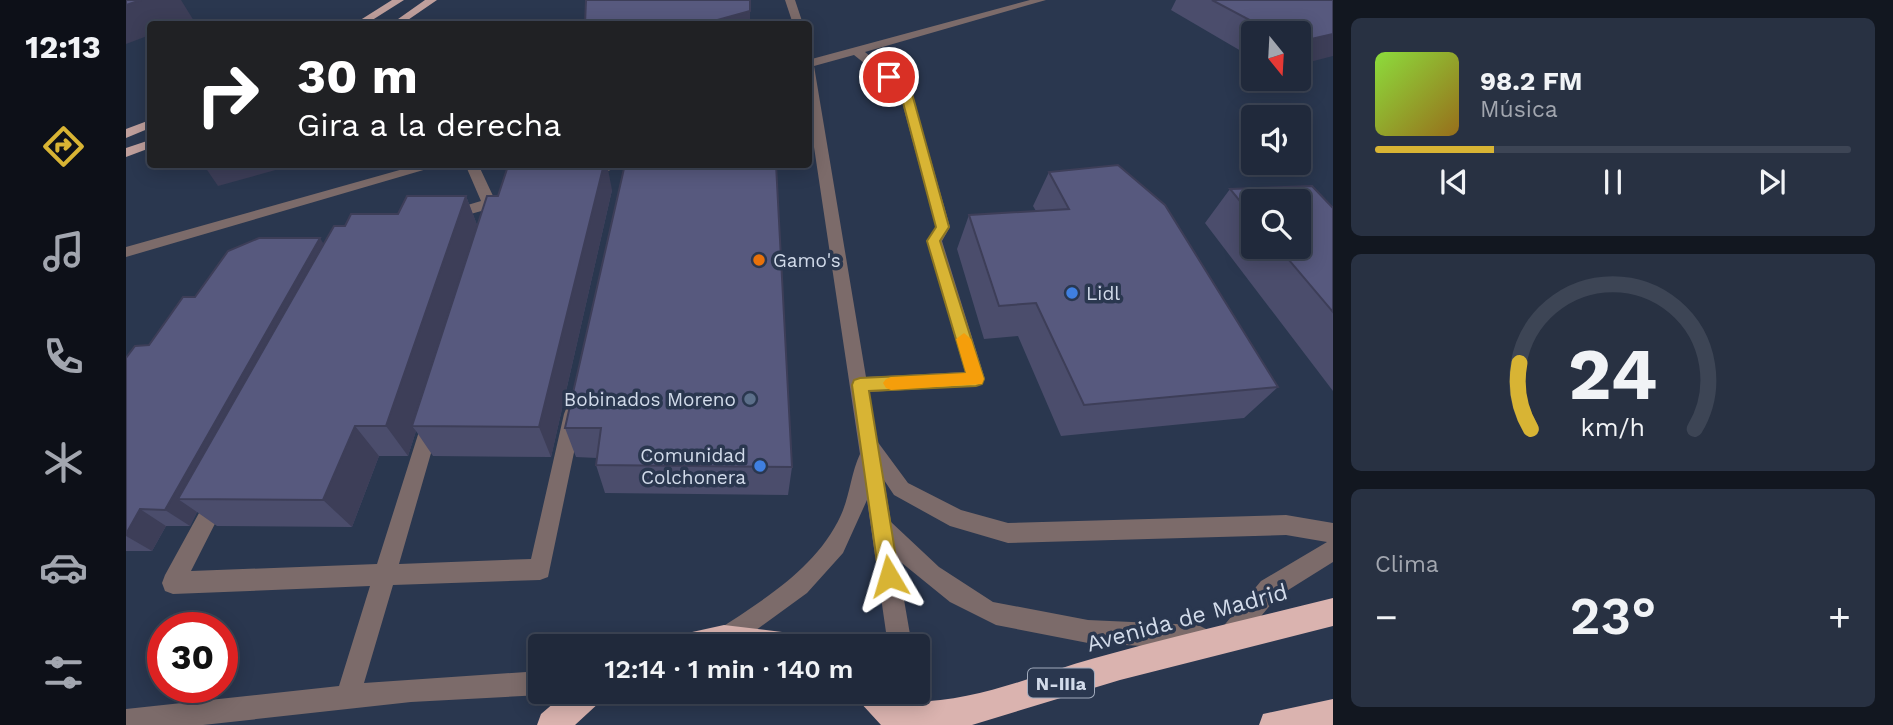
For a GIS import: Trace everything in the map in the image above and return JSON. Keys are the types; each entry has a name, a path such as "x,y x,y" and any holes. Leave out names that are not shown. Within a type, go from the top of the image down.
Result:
{"highway":[{"name":"Avenida de Madrid","path":"908,721 959,714 1090,674 1333,612"},
{"path":"552,725 575,704"},
{"path":"886,704 908,721"},
{"path":"1274,725 1333,714"}],"main road":[{"path":"364,21 398,0"},
{"path":"400,21 432,0"},
{"path":"126,134 147,125"},
{"path":"126,153 147,145"}],"street":[{"path":"790,0 797,21"},
{"path":"812,63 1041,0"},
{"path":"858,52 905,90 943,227 934,241 976,379 860,385"},
{"path":"812,89 898,634"},
{"path":"126,252 424,168"},
{"path":"473,168 494,213 490,226"},
{"path":"568,180 624,169"},
{"path":"428,221 516,196"},
{"path":"225,485 173,583 540,569 578,393"},
{"path":"348,697 438,400"},
{"path":"869,442 901,489 957,519 1008,533 1286,525 1333,533"},
{"path":"731,634 810,578 831,555 857,503 869,442"},
{"path":"883,529 913,562 948,588 989,612 1045,625 1120,636 1228,638 1269,589 1333,550"},
{"path":"126,721 411,690 528,684"}],"building":[{"path":"126,0 141,0 126,5"},
{"path":"586,0 750,0 750,11 714,21 585,21"},
{"path":"1212,0 1333,0 1333,34 1311,39 1311,21 1251,21"},
{"name":"Lidl","path":"1118,165 1165,205 1278,387 1084,405 1036,303 999,306 969,215 1069,209 1049,172"},
{"path":"603,168 539,427 412,426 487,196 498,196 507,169"},
{"path":"624,168 776,168 792,467 596,465 601,428 565,428"},
{"path":"1312,186 1333,208 1333,312 1288,259 1311,259 1311,189 1241,189 1241,202 1230,189"},
{"path":"407,196 466,196 386,426 355,426 323,500 178,499 334,226 345,226 351,214 398,214"},
{"path":"259,238 320,238 165,510 140,509 126,534 126,358 135,346 149,345 183,297 195,297 228,251"}],"slow traffic":[{"path":"891,383 976,379 964,339"}],"place":[{"name":"Gamo's","path":"759,260"},
{"name":"Lidl","path":"1072,293"},
{"name":"Bobinados Moreno","path":"750,399"},
{"name":"Comunidad Colchonera","path":"760,466"}],"route":[{"path":"889,77 905,90 943,227 934,241 976,379 860,385 889,576"}]}
